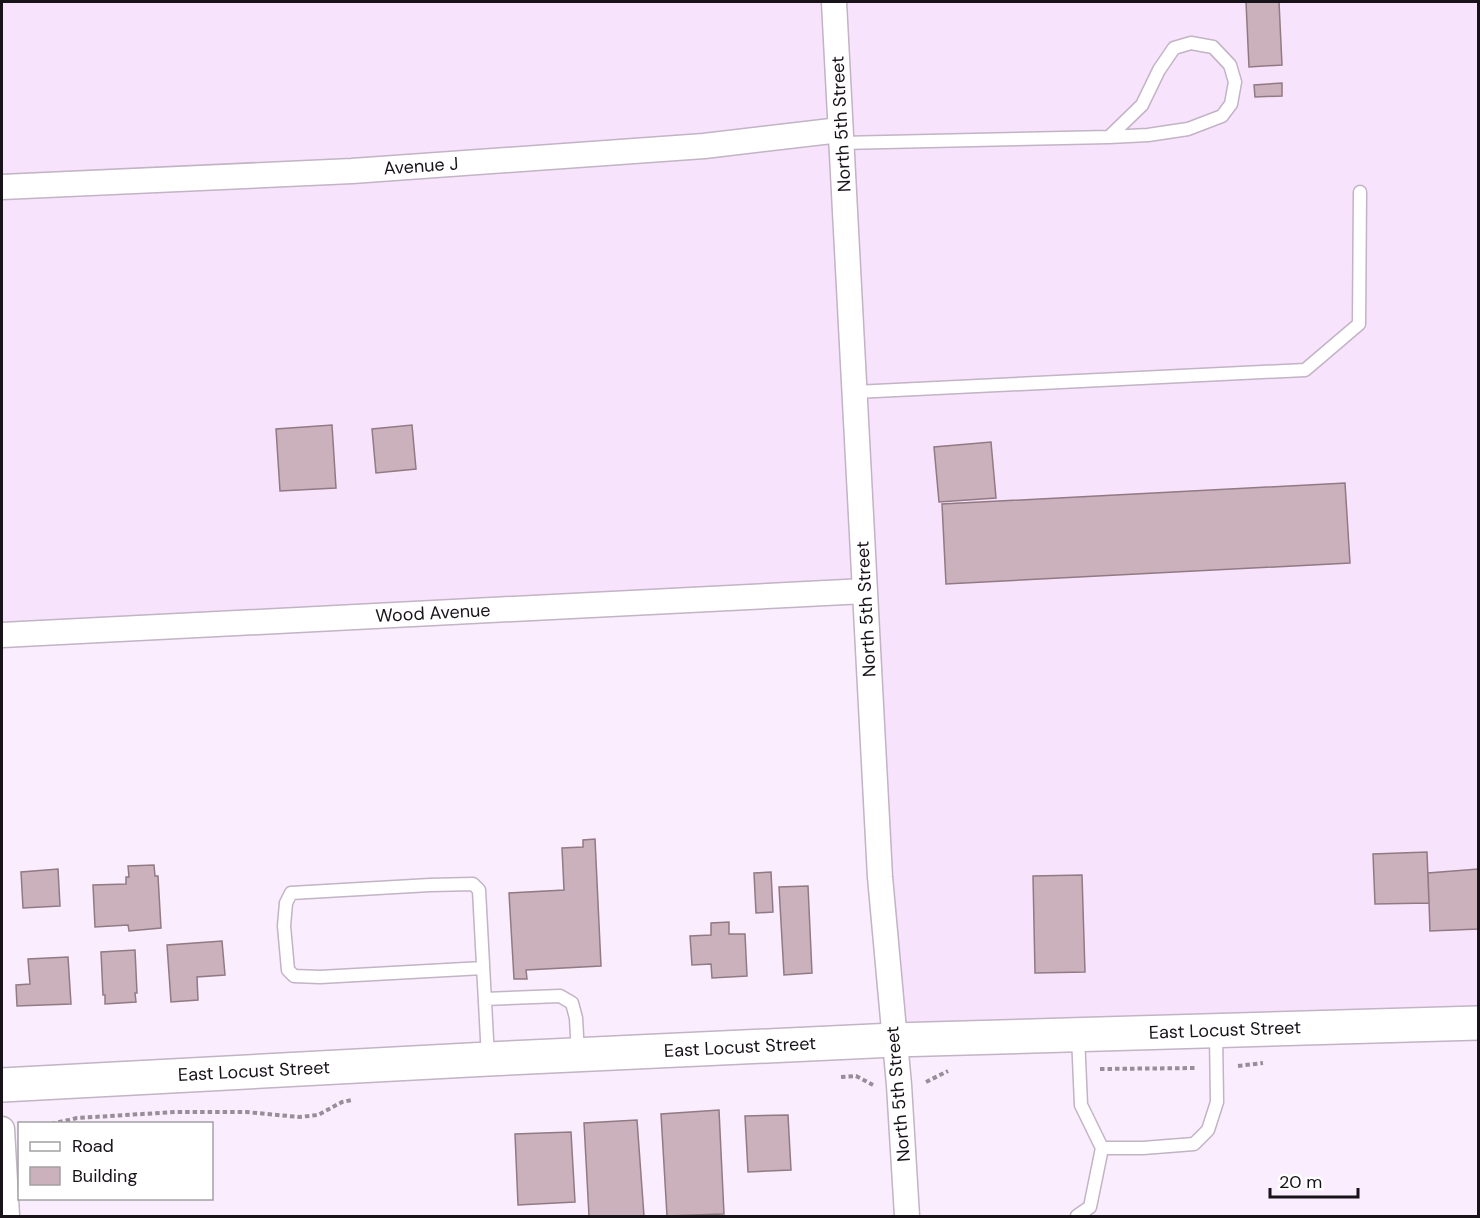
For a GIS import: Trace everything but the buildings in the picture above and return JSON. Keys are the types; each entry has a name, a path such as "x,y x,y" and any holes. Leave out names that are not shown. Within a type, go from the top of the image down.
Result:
{"main road":[{"name":"East Locust Street","path":"2,1085 894,1040 1479,1023"}],"street":[{"name":"North 5th Street","path":"834,2 880,877 899,1085 907,1216"},
{"name":"Avenue J","path":"2,188 352,171 841,136"},
{"name":"Wood Avenue","path":"2,635 865,591"},
{"path":"2,1129 7,1216"}],"lane":[{"path":"841,136 1109,137 1148,135 1188,129 1222,116 1231,104 1235,82 1230,65 1213,47 1191,43 1174,48 1150,86 1142,105 1109,137"},
{"path":"855,392 1305,370 1359,324 1360,192"},
{"path":"483,968 320,977 294,976 288,970 284,926 286,903 291,893 473,884 479,890 488,1059"},
{"path":"485,999 560,996 572,1003 576,1018 578,1055"},
{"path":"1102,1148 1194,1144 1208,1130 1217,1102 1216,1031"},
{"path":"1077,1216 1090,1208 1102,1148 1081,1105 1078,1035"}],"path":[{"path":"1080,1069 1175,1070 1268,1063"},
{"path":"836,1077 856,1076 872,1085 899,1085 928,1082 948,1071"},
{"path":"60,1122 77,1118 175,1112 246,1112 299,1118 318,1115 342,1102 353,1100"}],"shaded area":[{"path":"2,2 1478,2 1478,1023 894,1040 865,591 2,635"}]}
